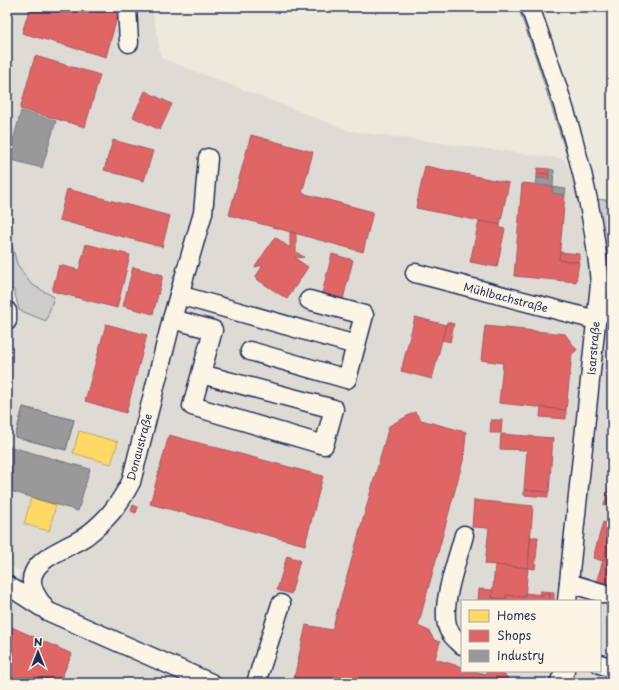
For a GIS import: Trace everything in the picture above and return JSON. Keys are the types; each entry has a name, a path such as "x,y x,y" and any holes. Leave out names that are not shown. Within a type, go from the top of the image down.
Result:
{"street":[{"path":"127,7 129,43"},
{"name":"Isarstraße","path":"530,7 550,62 585,184 597,250 600,284 568,592"},
{"name":"Donaustraße","path":"47,611 33,588 34,572 40,564 54,554 74,544 107,518 124,495 131,482 172,318 203,213 208,158"},
{"name":"Mühlbachstraße","path":"416,273 596,320"},
{"path":"179,295 356,346"},
{"path":"250,351 347,379 364,315 309,300"},
{"path":"596,320 600,312 612,306"},
{"path":"7,311 7,320"},
{"path":"172,318 213,330 192,406 324,445 334,409 201,374"},
{"path":"461,643 453,638 447,626 446,608 464,535"},
{"path":"7,585 47,611 211,683"},
{"path":"568,592 612,596"},
{"path":"256,683 281,604"},
{"path":"601,664 612,668"}],"shaded area":[{"path":"7,7 152,7 161,58 350,131 564,159 574,178 583,220 590,277 612,278 612,683 7,683 7,608 11,607 20,571 7,563 7,355 19,310 45,321 54,298 31,284 17,264 12,245 7,194","holes":["573,501 589,503 579,581"]},
{"path":"518,7 524,7 571,161 568,159"},
{"path":"7,194 12,245 17,264 31,284 54,297 46,321 19,310 14,290 7,286"},
{"path":"597,199 612,201 612,278 608,277 604,237"}],"building: Homes":[{"path":"79,431 118,442 111,464 73,453"},
{"path":"31,498 56,505 49,531 24,524"}],"building: Shops":[{"path":"30,7 120,7 106,57 22,33"},
{"path":"35,56 100,75 85,127 20,109"},
{"path":"145,91 172,104 160,130 133,117"},
{"path":"251,135 313,152 302,193 373,212 363,252 229,215"},
{"path":"113,140 153,151 144,181 104,170"},
{"path":"425,166 509,183 500,225 416,208"},
{"path":"538,168 549,169 549,174 537,173"},
{"path":"537,173 549,174 549,179 537,178"},
{"path":"522,183 553,186 552,193 565,195 559,260 579,262 576,282 514,276"},
{"path":"67,189 170,216 162,247 59,220"},
{"path":"479,221 500,225 500,228 505,229 497,267 470,262"},
{"path":"290,232 296,233 296,252 304,257 295,258 308,267 287,299 255,278 263,265 255,267 275,237 290,248"},
{"path":"86,244 130,255 117,308 52,291 59,265 79,270"},
{"path":"560,252 580,254 579,262 559,260"},
{"path":"332,254 353,260 342,303 321,297"},
{"path":"133,267 163,275 153,314 123,306"},
{"path":"415,317 446,325 432,379 401,371"},
{"path":"447,322 454,324 450,342 442,340"},
{"path":"106,324 147,335 126,413 85,401"},
{"path":"485,326 565,334 577,350 572,354 566,410 499,403 503,363 481,360"},
{"path":"541,407 566,410 566,419 540,417"},
{"path":"415,412 421,420 466,432 464,457 418,626 429,631 434,640 440,642 435,659 461,667 461,672 479,672 486,674 487,672 496,672 503,674 511,683 314,683 294,678 306,625 332,630 389,426"},
{"path":"491,420 502,420 501,433 490,433"},
{"path":"501,434 553,438 549,492 524,490 527,450 500,449"},
{"path":"169,435 323,476 305,545 150,504"},
{"path":"612,475 612,507 604,505"},
{"path":"524,490 548,492 548,497 524,495"},
{"path":"474,500 533,506 528,568 485,564 489,528 472,527"},
{"path":"133,505 138,507 136,513 131,511"},
{"path":"603,522 612,525 612,531 603,561 593,558"},
{"path":"612,531 612,585 597,580"},
{"path":"530,537 538,537 535,569 528,568"},
{"path":"287,556 300,560 291,594 277,590"},
{"path":"495,565 528,568 525,597 506,595 506,599 492,598"},
{"path":"479,589 493,590 492,598 506,599 506,595 525,597 525,593 543,595 550,594 549,600 478,600"},
{"path":"540,591 554,592 554,600 549,600 550,594 539,595"},
{"path":"7,625 72,654 59,683 7,683"}],"building: Industry":[{"path":"21,111 56,121 42,168 8,159"},
{"path":"549,169 554,170 553,186 536,185 537,178 549,179"},
{"path":"553,187 566,189 565,195 552,193"},
{"path":"23,407 74,420 66,450 15,437"},
{"path":"23,407 74,420 66,450 15,437"},
{"path":"612,440 612,454 608,453"},
{"path":"8,446 90,469 78,511 7,490"}]}
